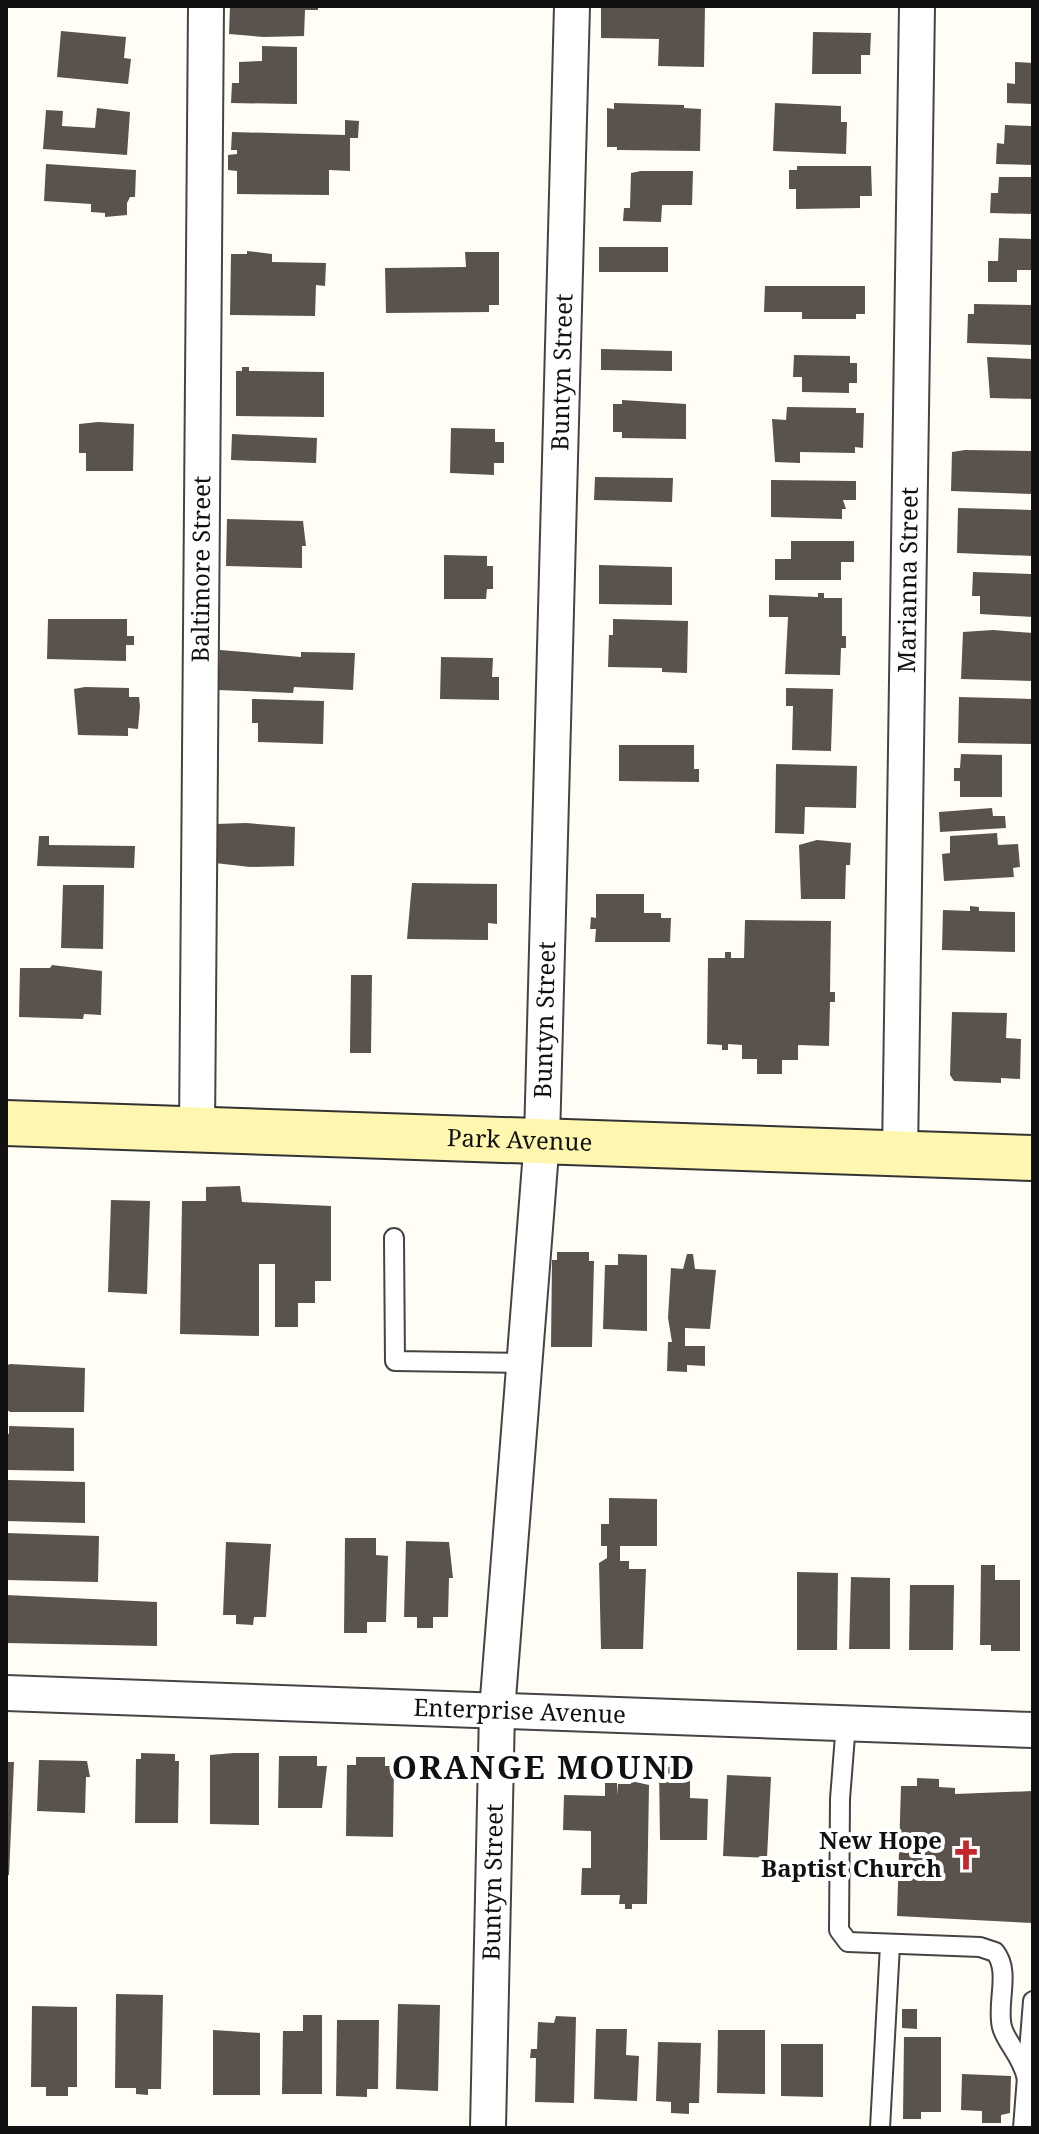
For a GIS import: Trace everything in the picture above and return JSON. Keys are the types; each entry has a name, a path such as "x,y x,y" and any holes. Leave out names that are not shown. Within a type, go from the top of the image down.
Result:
{"main road":[{"name":"Park Avenue","path":"6,1123 1033,1158"}],"street":[{"name":"Baltimore Street","path":"197,1131 206,6"},
{"name":"Buntyn Street","path":"488,2128 497,1711 542,1139 572,6"},
{"name":"Marianna Street","path":"900,1154 917,6"},
{"name":"Enterprise Avenue","path":"6,1693 1033,1730"}],"lane":[{"path":"394,1238 395,1361 524,1363"},
{"path":"846,1723 840,1799 839,1930 848,1942 980,1947 995,1952 1002,1966 1002,2029 1022,2058 1027,2079"},
{"path":"880,2128 890,1945"},
{"path":"1023,2128 1033,2001"}],"building":[{"path":"230,6 318,6 318,10 305,10 304,36 264,37 229,34"},
{"path":"601,6 705,6 704,67 658,66 659,39 601,38"},
{"path":"61,31 126,37 124,58 131,59 128,84 57,77"},
{"path":"813,32 871,33 870,55 861,55 861,74 812,74"},
{"path":"262,46 297,47 297,104 231,103 232,83 239,83 239,62 262,61"},
{"path":"1015,62 1033,63 1033,104 1007,103 1007,83 1015,84"},
{"path":"614,103 684,105 684,108 701,109 700,151 617,150 617,147 607,147 607,108 614,109"},
{"path":"775,103 841,106 841,122 847,122 846,154 773,151"},
{"path":"97,108 130,112 127,155 43,149 46,110 63,111 62,126 95,128"},
{"path":"345,120 359,121 358,138 350,138 350,171 329,170 329,195 237,194 237,171 228,170 228,155 237,154 237,150 231,150 232,132 345,135"},
{"path":"1005,125 1033,126 1033,165 996,164 997,143 1004,144"},
{"path":"46,164 136,170 135,197 130,197 127,203 127,215 105,217 105,213 91,212 91,204 44,201"},
{"path":"797,166 871,166 872,196 860,196 860,208 796,209 796,189 789,189 789,170 797,170"},
{"path":"693,171 692,205 662,205 661,222 623,221 624,208 630,208 631,173"},
{"path":"999,177 1033,177 1033,214 990,213 991,193 998,193"},
{"path":"999,238 1033,239 1033,270 1017,270 1017,282 988,282 988,261 998,261"},
{"path":"599,247 668,247 668,272 599,272"},
{"path":"247,251 272,254 272,262 326,263 325,286 316,285 315,316 230,315 231,254 247,254"},
{"path":"465,252 499,252 499,305 489,305 489,312 386,313 385,268 466,267"},
{"path":"765,286 865,286 865,314 856,314 856,319 802,319 802,312 764,312"},
{"path":"974,304 1033,305 1033,345 967,343 968,314 974,314"},
{"path":"601,349 672,351 672,371 601,370"},
{"path":"794,355 850,356 850,363 857,363 857,383 849,383 849,393 802,392 802,377 793,377"},
{"path":"987,357 1033,359 1033,399 990,398"},
{"path":"242,367 249,367 249,371 324,372 324,417 236,416 236,371 242,371"},
{"path":"622,400 686,404 686,439 622,438 622,432 613,432 613,404 622,404"},
{"path":"787,407 856,408 856,413 864,413 863,448 855,447 855,453 800,452 800,463 775,462 772,419 786,420"},
{"path":"79,424 134,424 133,471 86,471 86,453 79,453"},
{"path":"451,428 495,429 495,442 504,442 504,463 494,463 494,475 450,473"},
{"path":"232,434 317,438 316,463 231,460"},
{"path":"1033,451 1033,494 951,491 952,452"},
{"path":"595,477 673,478 672,502 594,500"},
{"path":"771,480 856,481 856,500 843,500 846,509 842,509 842,519 771,517"},
{"path":"958,508 1033,510 1033,556 957,553"},
{"path":"227,519 303,521 306,546 302,546 302,568 226,566"},
{"path":"791,541 854,541 854,562 841,562 841,580 775,580 775,559 791,559"},
{"path":"444,555 487,556 487,566 493,566 493,589 487,589 486,599 444,599"},
{"path":"599,565 672,567 672,605 599,604"},
{"path":"973,572 1031,574 1033,617 980,614 980,596 972,596"},
{"path":"818,593 824,593 824,598 842,598 842,636 846,636 846,648 841,648 840,675 785,674 788,617 769,617 769,595 818,597"},
{"path":"48,619 127,619 127,636 134,636 134,645 126,645 126,661 47,659"},
{"path":"613,619 688,621 687,673 662,672 662,668 608,667"},
{"path":"993,630 1033,633 1033,681 961,679 963,632"},
{"path":"220,650 301,657 301,652 355,653 353,690 294,687 293,693 218,690"},
{"path":"441,657 493,658 492,677 499,677 499,700 440,699"},
{"path":"129,688 129,697 139,697 138,729 128,728 128,736 78,735 74,689"},
{"path":"786,688 833,689 831,751 792,750 793,706 786,706"},
{"path":"959,697 1033,699 1033,744 958,743"},
{"path":"252,699 324,701 323,744 258,742 258,723 252,723"},
{"path":"619,745 694,745 694,769 699,769 699,782 619,781"},
{"path":"961,754 1002,755 1002,797 960,797 960,781 954,781 954,768 960,768"},
{"path":"776,764 857,766 856,808 805,807 804,834 775,833"},
{"path":"992,808 993,816 1005,816 1006,828 940,832 939,812"},
{"path":"216,824 295,827 294,866 250,867 215,863"},
{"path":"997,833 998,845 1018,844 1020,867 1013,868 1014,877 944,881 942,854 950,853 950,836"},
{"path":"39,836 49,836 49,845 135,846 134,868 37,866"},
{"path":"817,840 851,843 850,865 846,865 845,899 801,899 799,845"},
{"path":"412,883 497,884 497,924 488,923 488,940 407,939"},
{"path":"63,885 104,885 103,949 61,948"},
{"path":"596,894 644,894 644,913 661,913 661,918 671,918 670,942 595,942 596,929 590,929 591,917 596,918"},
{"path":"970,906 979,907 979,911 1015,912 1015,952 942,950 943,910 970,911"},
{"path":"745,920 831,921 830,992 835,992 835,1002 830,1002 829,1046 798,1045 798,1060 782,1060 782,1074 757,1074 757,1059 742,1059 742,1045 728,1044 728,1050 722,1050 722,1045 707,1044 708,958 725,958 725,952 731,952 731,958 744,958"},
{"path":"52,965 102,971 101,1015 84,1014 83,1019 19,1017 20,968 50,968"},
{"path":"351,975 372,975 371,1053 350,1053"},
{"path":"952,1012 1007,1013 1006,1038 1021,1039 1020,1079 1001,1078 1001,1083 954,1081 950,1075"},
{"path":"240,1186 242,1202 331,1206 331,1281 315,1281 315,1303 298,1303 298,1327 275,1327 275,1264 259,1264 259,1336 180,1334 182,1201 206,1201 206,1187"},
{"path":"111,1200 150,1201 147,1294 108,1292"},
{"path":"557,1252 589,1252 589,1261 594,1261 592,1347 551,1347 552,1260 557,1260"},
{"path":"618,1254 647,1255 647,1331 603,1329 605,1265 618,1265"},
{"path":"687,1254 693,1254 695,1269 716,1270 710,1329 685,1328 685,1346 705,1346 705,1366 687,1365 687,1372 667,1371 668,1342 672,1342 668,1318 671,1268 683,1269"},
{"path":"6,1366 85,1368 84,1412 10,1412 6,1409"},
{"path":"9,1426 74,1428 74,1471 8,1470 6,1433 9,1434"},
{"path":"8,1480 85,1482 85,1523 6,1521"},
{"path":"609,1498 657,1499 657,1546 620,1546 620,1561 629,1561 629,1569 646,1569 643,1649 601,1649 599,1563 607,1558 607,1546 601,1546 601,1524 609,1524"},
{"path":"6,1533 99,1536 98,1582 6,1580"},
{"path":"345,1538 376,1538 376,1555 388,1556 386,1622 367,1622 367,1633 344,1633"},
{"path":"406,1541 449,1542 453,1578 449,1578 448,1617 433,1617 433,1628 417,1628 417,1617 404,1617"},
{"path":"226,1542 271,1544 266,1617 254,1617 253,1625 236,1624 236,1615 223,1615"},
{"path":"981,1565 995,1565 995,1580 1020,1580 1020,1651 991,1651 991,1645 980,1645"},
{"path":"797,1572 838,1573 837,1650 797,1650"},
{"path":"851,1577 890,1578 890,1649 849,1649"},
{"path":"910,1585 954,1585 953,1650 909,1650"},
{"path":"6,1595 157,1602 157,1646 6,1643"},
{"path":"141,1753 175,1754 175,1761 179,1761 178,1823 135,1823 136,1759 141,1759"},
{"path":"259,1753 259,1825 210,1824 210,1755"},
{"path":"279,1756 317,1756 317,1766 327,1766 322,1808 278,1808"},
{"path":"356,1757 385,1757 385,1766 394,1766 393,1837 346,1836 347,1765 356,1765"},
{"path":"39,1760 87,1761 90,1777 86,1777 85,1813 37,1811"},
{"path":"6,1762 14,1762 9,1875 6,1875"},
{"path":"659,1767 690,1767 690,1798 708,1799 707,1840 660,1840"},
{"path":"727,1775 771,1777 767,1858 723,1856"},
{"name":"New Hope Baptist Church","path":"917,1778 939,1779 939,1787 955,1788 955,1794 1033,1791 1033,1923 897,1916 901,1786 917,1786"},
{"path":"631,1781 649,1785 647,1904 632,1904 632,1909 625,1909 625,1904 619,1904 620,1895 581,1895 582,1868 591,1868 591,1831 563,1830 564,1795 605,1796 605,1783 617,1783 618,1796 618,1784 631,1784"},
{"path":"116,1994 163,1995 161,2089 148,2089 148,2095 136,2094 136,2088 115,2088"},
{"path":"398,2004 440,2005 438,2091 396,2089"},
{"path":"32,2006 77,2007 77,2087 68,2087 68,2096 46,2096 46,2087 31,2087"},
{"path":"902,2009 917,2009 917,2029 902,2028"},
{"path":"303,2015 322,2015 322,2094 282,2094 283,2031 303,2031"},
{"path":"556,2016 576,2017 574,2103 535,2102 536,2058 530,2058 531,2049 537,2049 538,2022 554,2023"},
{"path":"337,2020 379,2020 378,2089 367,2089 367,2097 336,2096"},
{"path":"596,2029 627,2029 626,2055 639,2056 637,2101 594,2099"},
{"path":"213,2030 260,2033 260,2095 213,2095"},
{"path":"718,2030 765,2030 765,2094 717,2093"},
{"path":"904,2037 941,2037 941,2112 921,2112 921,2119 903,2119"},
{"path":"658,2042 701,2043 699,2103 689,2103 689,2114 671,2113 671,2102 656,2101"},
{"path":"781,2044 823,2044 823,2097 781,2096"},
{"path":"962,2074 1011,2076 1010,2113 1001,2115 1001,2123 982,2123 982,2111 961,2110"}],"place":[{"name":"New Hope Baptist Church","path":"966,1855"}],"district":[{"name":"ORANGE MOUND","path":"544,1768"}]}
